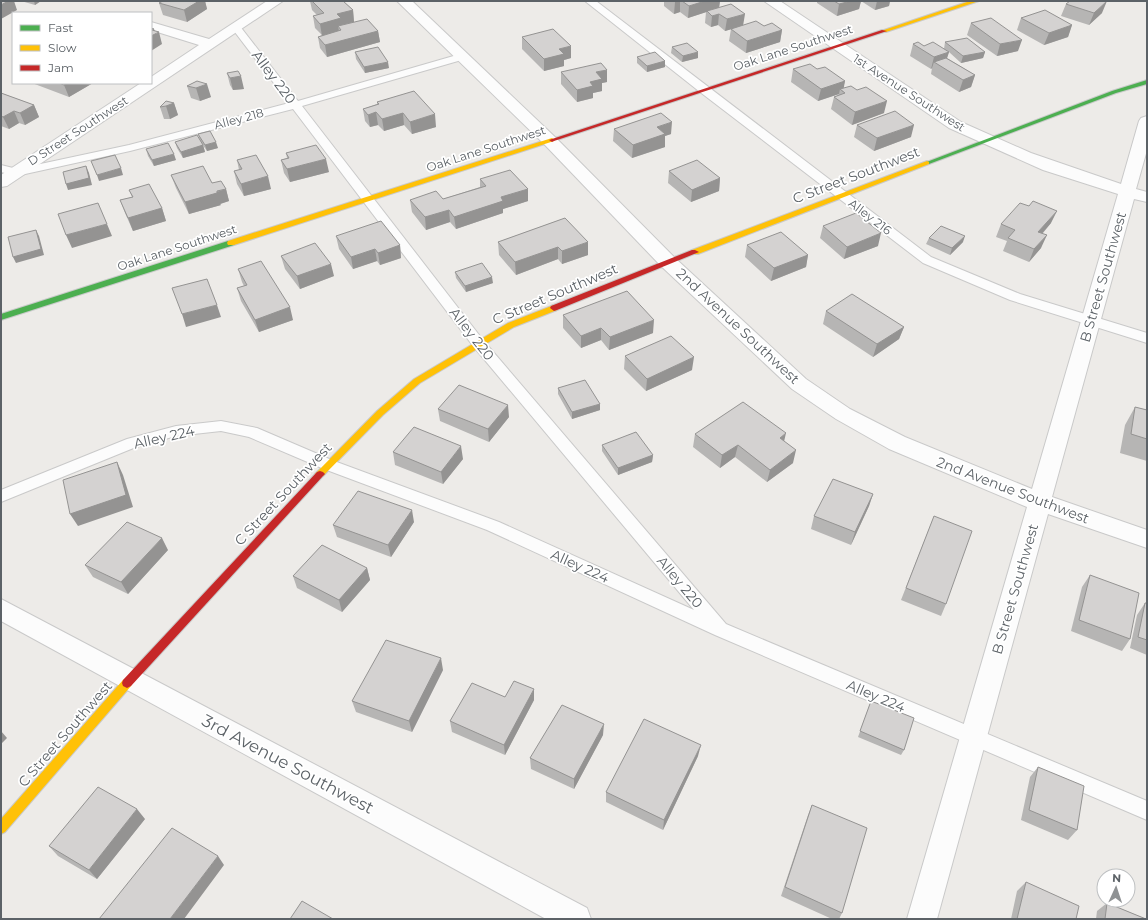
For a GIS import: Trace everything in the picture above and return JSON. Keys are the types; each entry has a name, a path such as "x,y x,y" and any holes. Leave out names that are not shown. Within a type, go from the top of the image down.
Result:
{"street":[{"name":"D Street Southwest","path":"152,83 276,1"},
{"name":"2nd Avenue Southwest","path":"404,1 550,141 668,262 799,384 843,414 897,443 1039,502 1147,539"},
{"name":"1st Avenue Southwest","path":"771,1 955,125 986,141 1063,172 1137,195"},
{"name":"Oak Lane Southwest","path":"1,317 369,200 968,2"},
{"path":"152,26 211,44"},
{"name":"C Street Southwest","path":"1,828 132,679 329,465 380,413 417,380 511,325 668,262 1114,92 1147,82"},
{"name":"D Street Southwest","path":"1,182 151,84"},
{"name":"B Street Southwest","path":"922,919 1091,321 1137,195 1147,121"},
{"name":"3rd Avenue Southwest","path":"1,608 576,919"}],"lane":[{"name":"Alley 216","path":"590,1 841,196 927,260 1015,297 1147,338"},
{"name":"Alley 220","path":"236,27 478,343 721,630"},
{"name":"Alley 218","path":"16,173 130,148 295,105 461,57"},
{"path":"1,168 16,173"},
{"name":"Alley 224","path":"1,496 132,444 176,431 220,426 252,432 329,465 493,526 721,630 1147,811"}],"building":[{"path":"1,1 8,1 1,5"},
{"path":"163,1 199,1 184,10 159,3"},
{"path":"312,1 343,1 353,10 337,14 341,18 320,24 313,16 324,13"},
{"path":"682,1 705,1 689,6"},
{"path":"834,1 851,1 839,4"},
{"path":"1070,1 1107,1 1094,13 1066,4"},
{"path":"731,4 745,14 727,19 719,14 712,16 707,11"},
{"path":"1045,10 1072,25 1049,33 1021,18"},
{"path":"991,18 1022,40 1000,44 971,23"},
{"path":"367,19 378,31 325,45 318,37 341,30 338,26"},
{"path":"756,21 764,26 772,23 782,30 747,41 731,29"},
{"path":"553,29 571,46 559,49 564,54 544,59 522,37"},
{"path":"152,30 159,32 152,36"},
{"path":"967,38 985,52 963,56 945,42"},
{"path":"918,42 924,46 933,42 949,52 934,57 913,44"},
{"path":"687,43 698,52 683,56 672,47"},
{"path":"378,47 388,62 364,67 355,52"},
{"path":"655,52 665,61 647,66 637,57"},
{"path":"946,58 975,75 963,80 934,62"},
{"path":"601,63 607,70 596,72 602,79 590,82 593,86 577,90 561,72"},
{"path":"810,64 817,69 825,67 845,81 821,89 793,69"},
{"path":"238,71 241,76 230,78 227,73"},
{"path":"197,81 207,84 196,88 187,86"},
{"path":"851,86 857,90 866,87 887,101 855,112 834,97 845,93 840,89"},
{"path":"414,91 435,114 410,122 403,113 382,119 376,112 368,115 363,109 379,104 377,102"},
{"path":"1,93 34,105 20,113 14,111 3,117 1,116"},
{"path":"166,101 174,103 160,107"},
{"path":"895,111 914,125 877,138 857,125"},
{"path":"661,113 672,122 657,127 665,134 633,145 614,129"},
{"path":"210,131 216,142 205,145 198,134"},
{"path":"197,135 203,145 181,152 175,142"},
{"path":"168,143 174,154 152,160 146,149"},
{"path":"316,145 326,159 287,169 281,160 289,158 286,153"},
{"path":"115,155 121,168 97,175 91,161"},
{"path":"256,155 268,176 241,184 234,171 242,169 237,160"},
{"path":"697,160 720,178 692,190 669,171"},
{"path":"86,166 89,178 66,184 63,172"},
{"path":"203,166 212,183 221,181 226,189 185,202 171,175"},
{"path":"510,170 528,189 501,197 503,201 454,217 449,210 425,217 410,200 436,191 443,199 486,186 480,179"},
{"path":"149,184 162,208 128,218 120,200 133,197 129,190"},
{"path":"1033,201 1057,211 1038,232 1047,235 1034,249 1008,238 1015,230 1001,224 1020,203 1029,206"},
{"path":"98,203 107,224 66,235 58,214"},
{"path":"856,213 881,233 847,247 823,226"},
{"path":"565,218 588,242 562,251 558,247 515,262 498,242"},
{"path":"381,221 400,245 378,253 375,249 351,257 336,236"},
{"path":"941,226 965,236 952,248 929,238"},
{"path":"36,230 41,249 13,257 8,237"},
{"path":"781,232 808,255 774,268 747,245"},
{"path":"315,243 331,264 297,276 281,256"},
{"path":"261,261 290,307 255,320 237,288 247,285 238,269"},
{"path":"482,263 492,277 465,286 455,272"},
{"path":"207,279 217,305 182,314 172,288"},
{"path":"627,291 654,320 610,337 601,328 581,336 563,315"},
{"path":"852,294 904,327 877,344 826,311"},
{"path":"671,336 694,357 647,379 625,356"},
{"path":"585,380 600,404 572,412 558,388"},
{"path":"459,385 508,405 488,429 438,409"},
{"path":"743,402 786,433 780,438 796,450 770,470 738,445 722,455 695,434"},
{"path":"1135,407 1147,410 1147,439 1131,434"},
{"path":"414,427 461,446 441,472 393,452"},
{"path":"636,432 653,455 618,468 602,445"},
{"path":"117,462 126,495 70,514 63,480"},
{"path":"833,479 873,494 855,532 814,516"},
{"path":"358,491 412,510 388,545 333,525"},
{"path":"934,516 972,531 946,604 906,588"},
{"path":"127,522 162,538 121,582 85,565"},
{"path":"322,545 367,568 339,600 293,576"},
{"path":"1090,575 1139,593 1130,639 1079,620"},
{"path":"1145,603 1147,603 1147,640 1138,637"},
{"path":"386,640 441,658 409,721 352,701"},
{"path":"514,681 534,689 504,745 450,721 472,683 505,697"},
{"path":"871,701 914,718 904,750 860,731"},
{"path":"562,705 604,724 574,779 530,758"},
{"path":"644,719 701,745 664,820 606,792"},
{"path":"1038,767 1084,786 1077,830 1029,810"},
{"path":"98,787 137,809 89,870 49,846"},
{"path":"812,805 867,828 842,913 785,887"},
{"path":"172,828 218,856 170,919 99,919"},
{"path":"1026,882 1079,906 1076,919 1017,919"},
{"path":"302,901 333,919 290,919"},
{"path":"1106,908 1119,908 1146,919 1105,919"}],"traffic: fast":[{"path":"927,163 1114,92 1147,82"},
{"path":"1,317 231,243"}],"traffic: slow":[{"path":"884,31 976,1"},
{"path":"231,243 552,140"},
{"path":"695,252 927,163"},
{"path":"320,474 380,413 417,381 511,325 554,308"},
{"path":"1,828 127,683"}],"traffic: jam":[{"path":"552,140 884,31"},
{"path":"554,308 695,252"},
{"path":"127,683 320,474"}]}
